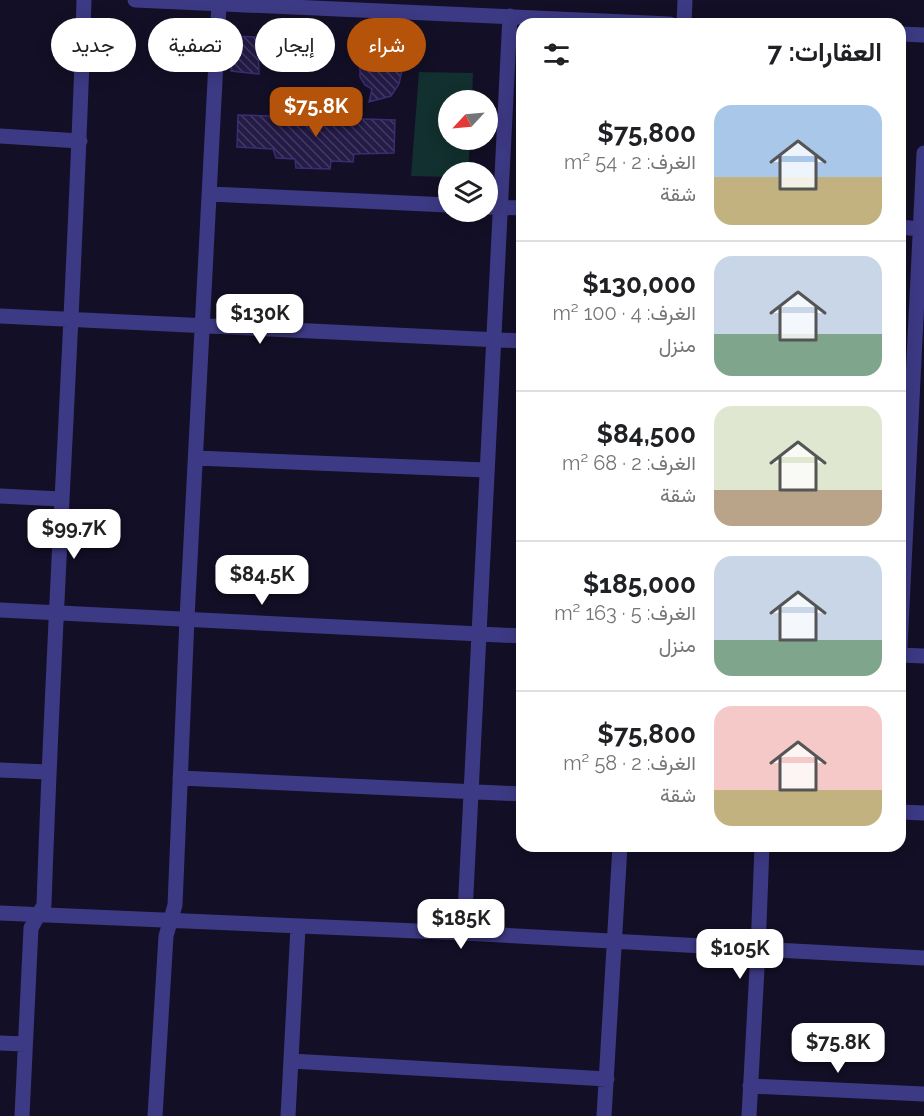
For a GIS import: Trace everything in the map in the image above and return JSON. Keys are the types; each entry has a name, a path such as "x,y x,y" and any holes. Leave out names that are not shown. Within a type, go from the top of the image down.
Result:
{"street":[{"path":"22,1116 31,928 44,905 48,772 80,141 84,0"},
{"path":"135,0 547,18"},
{"path":"684,18 685,0"},
{"path":"155,1116 166,936 175,905 187,618 219,4"},
{"path":"498,162 510,16"},
{"path":"906,34 924,35"},
{"path":"0,136 80,141"},
{"path":"906,516 924,153"},
{"path":"210,194 438,205"},
{"path":"498,207 516,208"},
{"path":"464,933 493,340 494,222"},
{"path":"906,228 920,229"},
{"path":"0,316 516,341"},
{"path":"196,458 486,470"},
{"path":"0,495 61,499"},
{"path":"0,610 516,636"},
{"path":"906,655 924,656"},
{"path":"0,770 48,772"},
{"path":"180,778 516,794"},
{"path":"906,812 924,813"},
{"path":"604,1116 620,852"},
{"path":"749,1116 762,852"},
{"path":"0,913 464,933 924,958"},
{"path":"288,1116 298,927"},
{"path":"0,1042 25,1044"},
{"path":"291,1061 607,1078"},
{"path":"750,1086 924,1094"}],"green space":[{"path":"419,72 473,73 472,90 438,90 438,150 469,150 469,162 438,162 438,177 411,176"}],"building":[{"path":"243,36 255,37 255,72 259,74 240,72 243,72"},
{"path":"360,72 402,72 399,84 391,96 369,102 372,89 365,85"},
{"path":"238,115 395,120 394,153 354,154 353,162 331,161 330,169 296,168 295,159 276,158 273,149 237,147"}]}
